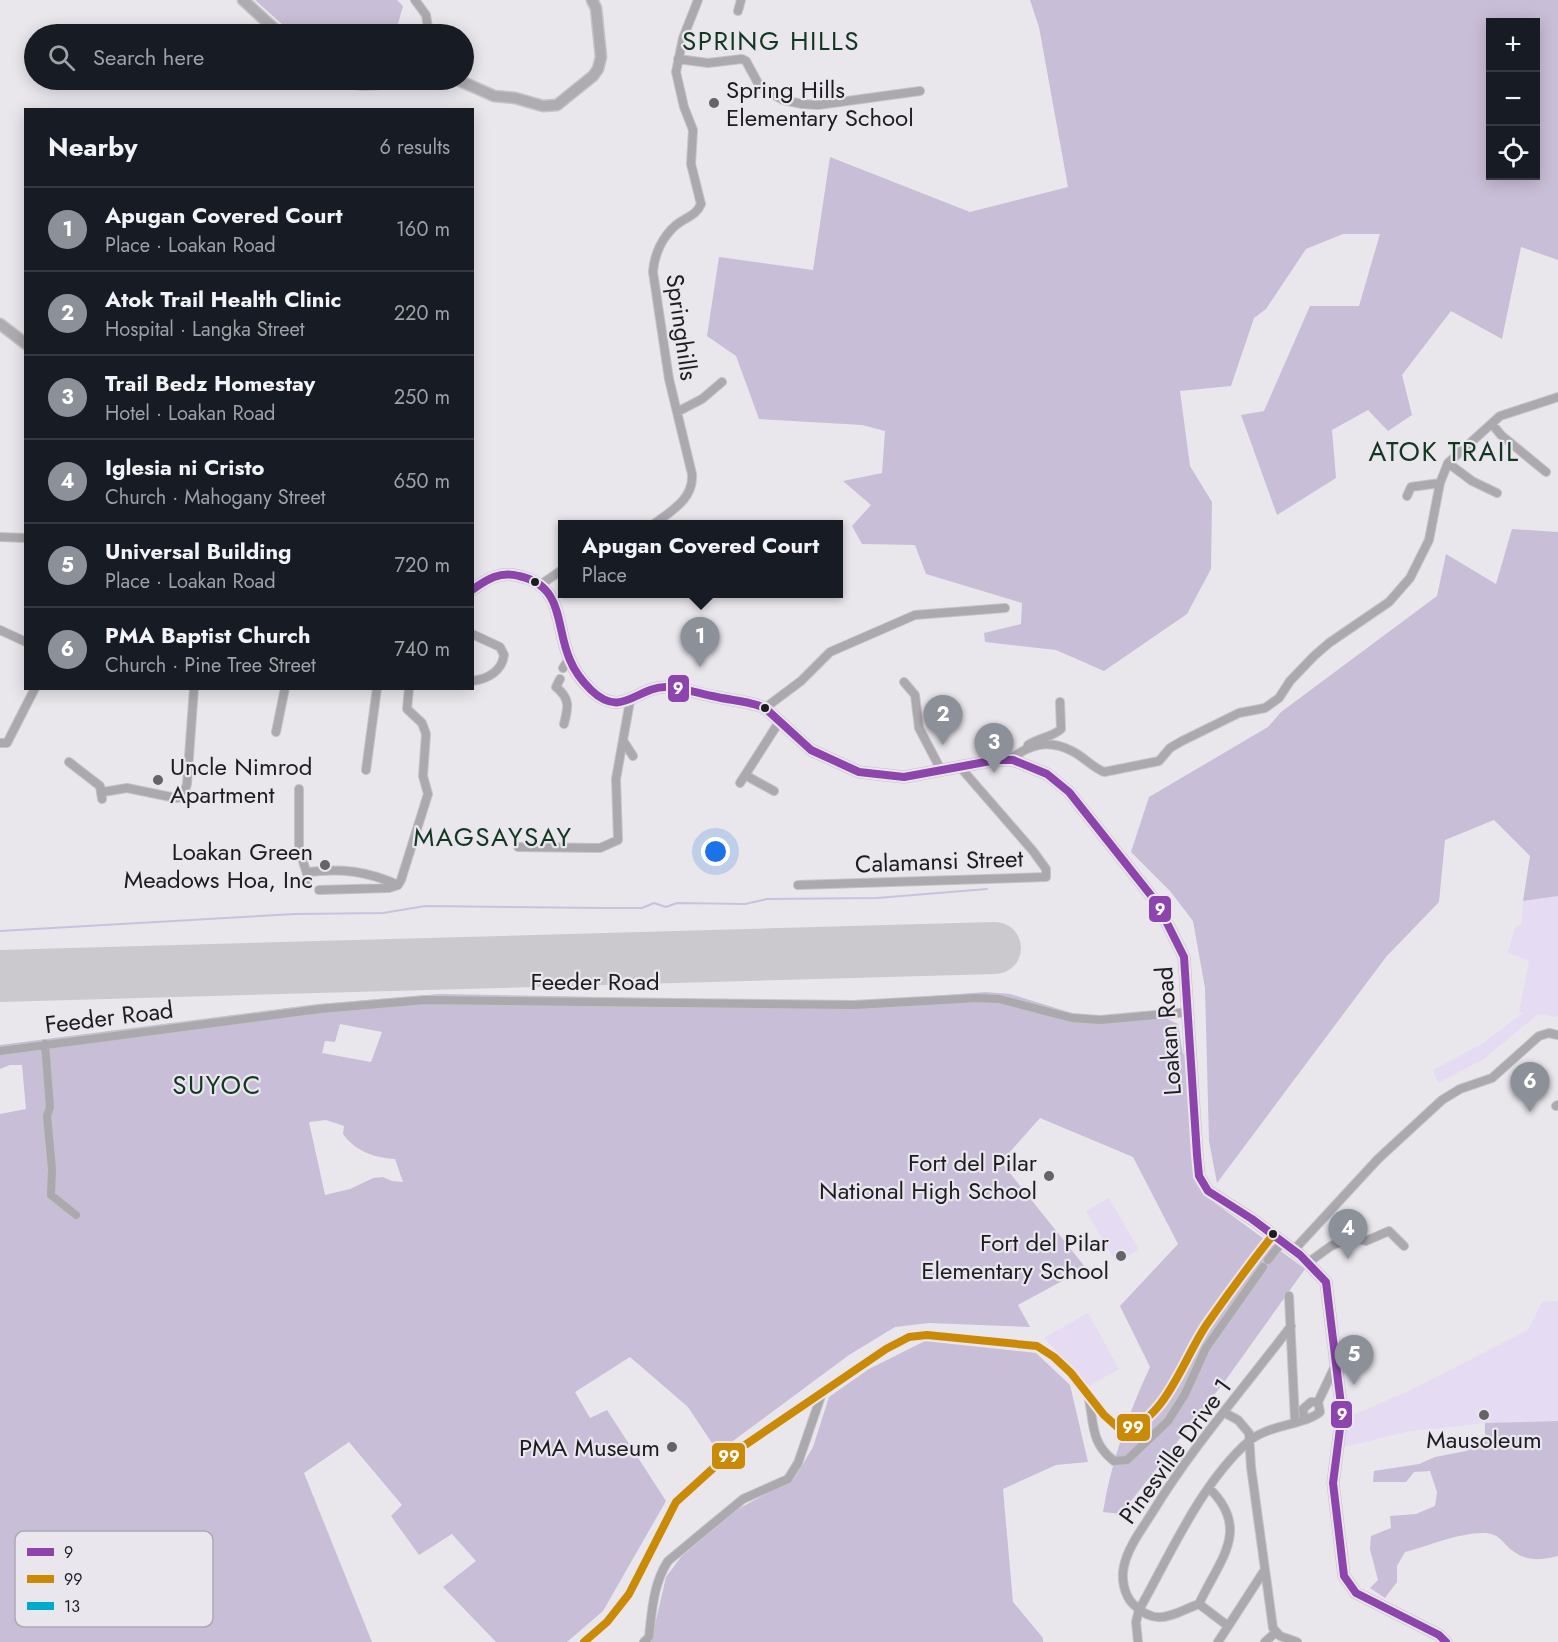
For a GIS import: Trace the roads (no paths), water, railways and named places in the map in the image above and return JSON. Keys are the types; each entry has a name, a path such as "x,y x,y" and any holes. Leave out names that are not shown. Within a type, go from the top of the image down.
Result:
{"main road":[{"path":"243,0 269,24"},
{"path":"474,87 494,96 515,98 543,106 557,105 593,76 600,63 596,8 592,0"},
{"path":"0,324 24,342"},
{"path":"0,333 24,343"},
{"path":"474,589 496,575 506,574 530,579 540,585 552,600 560,618 566,663 592,690 605,699 617,703 630,701"},
{"name":"Loakan Road","path":"630,701 663,687 747,702 765,708 811,750 859,772 904,777 1010,760 1047,774 1069,792 1157,903 1184,957 1199,1176 1208,1191 1273,1234 1309,1263 1326,1282 1337,1362 1342,1424 1333,1483 1344,1576 1356,1593 1439,1635 1446,1642"}],"street":[{"path":"415,0 426,15 427,24"},
{"name":"Springhills","path":"660,520 684,499 692,484 692,474 669,380 653,272 655,255 666,237 674,227 696,213 701,204 691,164 693,130 684,107 676,72 678,59 698,0"},
{"path":"738,11 741,0"},
{"path":"678,59 708,63 742,59 746,61 759,85 776,97 810,105 920,91"},
{"path":"677,412 702,399 722,381"},
{"path":"1028,746 1061,747 1104,772 1118,770 1159,761 1170,748 1182,741 1239,713 1265,708 1279,698 1297,672 1329,643 1389,602 1410,578 1429,540 1440,483 1448,463 1506,413 1558,398"},
{"path":"1492,424 1546,472"},
{"path":"1448,463 1472,481 1497,493"},
{"path":"1407,496 1412,488 1440,483"},
{"path":"0,537 24,538"},
{"path":"540,585 558,573"},
{"path":"765,708 801,681 830,652 861,641 915,615 1005,608"},
{"path":"0,630 24,641"},
{"path":"474,635 500,647 504,655 500,668 495,673 474,680"},
{"path":"560,680 556,687 568,698 564,724"},
{"path":"904,682 915,695 920,728 941,770"},
{"path":"0,743 6,743 34,690"},
{"path":"69,762 74,768 89,776 102,795 127,788 176,798 183,797 187,784 194,690"},
{"path":"276,732 285,690"},
{"path":"366,770 377,690"},
{"path":"398,885 428,794 423,776 426,734 422,723 407,709 410,690"},
{"path":"518,848 600,848 615,843 620,835 616,779 630,701"},
{"path":"1010,760 1039,737 1057,733 1061,729 1060,702"},
{"path":"774,791 742,779 779,722"},
{"path":"624,742 633,756"},
{"name":"Calamansi Street","path":"798,885 1046,877 1046,869 1033,851 960,767"},
{"path":"299,789 299,849 308,876 328,869 353,870 398,885"},
{"path":"319,890 389,888 398,885"},
{"name":"Feeder Road","path":"0,1051 320,1009 425,1000 854,1005 978,998 999,999 1072,1018 1100,1020 1189,1012"},
{"path":"1293,1251 1378,1159 1442,1100 1460,1089 1492,1078 1539,1036 1549,1033 1558,1035"},
{"path":"45,1044 50,1107 47,1116 52,1169 51,1195 76,1215"},
{"path":"1309,1263 1331,1246 1351,1236 1366,1241 1389,1231 1404,1246"},
{"path":"584,1642 607,1622 629,1594 676,1502 688,1489 720,1462 886,1349 909,1337 927,1335 1037,1346 1054,1357 1071,1373 1089,1398 1117,1429 1124,1432 1135,1428 1149,1417 1170,1390 1196,1341 1234,1285 1273,1234"},
{"path":"1089,1398 1095,1438 1101,1451 1113,1461 1127,1460 1168,1421 1185,1394 1206,1348 1282,1242"},
{"path":"1234,1285 1244,1292"},
{"path":"1289,1296 1299,1420"},
{"name":"Pinesville Drive 1","path":"1139,1610 1131,1602 1123,1579 1124,1565 1133,1543 1186,1461 1226,1413 1291,1326"},
{"path":"1299,1420 1303,1409 1311,1402 1318,1402 1337,1362"},
{"path":"644,1642 649,1637 654,1594 661,1572 668,1561 743,1499 788,1479 798,1463 822,1392"},
{"path":"1226,1413 1245,1425 1251,1440 1251,1467 1269,1611 1275,1632 1297,1642"},
{"path":"1138,1642 1136,1622 1139,1610 1209,1488 1251,1440 1266,1431 1299,1420"},
{"path":"1139,1610 1155,1619 1199,1604 1232,1532 1224,1505 1209,1488"},
{"path":"1218,1642 1264,1571"},
{"path":"1199,1604 1228,1626"},
{"path":"1265,1642 1275,1632"}],"waterway":[{"path":"0,931 295,914 383,913 425,906 642,908 654,903 666,907 677,903 745,904 767,899 877,898 987,889"}],"place":[{"name":"Spring Hills Elementary School","path":"714,103"},
{"name":"Apugan Covered Court","path":"700,667"},
{"name":"Atok Trail Health Clinic","path":"943,745"},
{"name":"Trail Bedz Homestay","path":"994,773"},
{"name":"Uncle Nimrod Apartment","path":"158,780"},
{"name":"Loakan Green Meadows Hoa, Inc","path":"325,865"},
{"name":"PMA Baptist Church","path":"1530,1112"},
{"name":"Fort del Pilar National High School","path":"1049,1176"},
{"name":"Fort del Pilar Elementary School","path":"1121,1256"},
{"name":"Iglesia ni Cristo","path":"1348,1259"},
{"name":"Universal Building","path":"1354,1385"},
{"name":"Mausoleum","path":"1484,1415"},
{"name":"PMA Museum","path":"672,1447"}],"district":[{"name":"SPRING HILLS","path":"771,41"},
{"name":"ATOK TRAIL","path":"1444,451"},
{"name":"MAGSAYSAY","path":"493,837"},
{"name":"SUYOC","path":"217,1085"}]}
